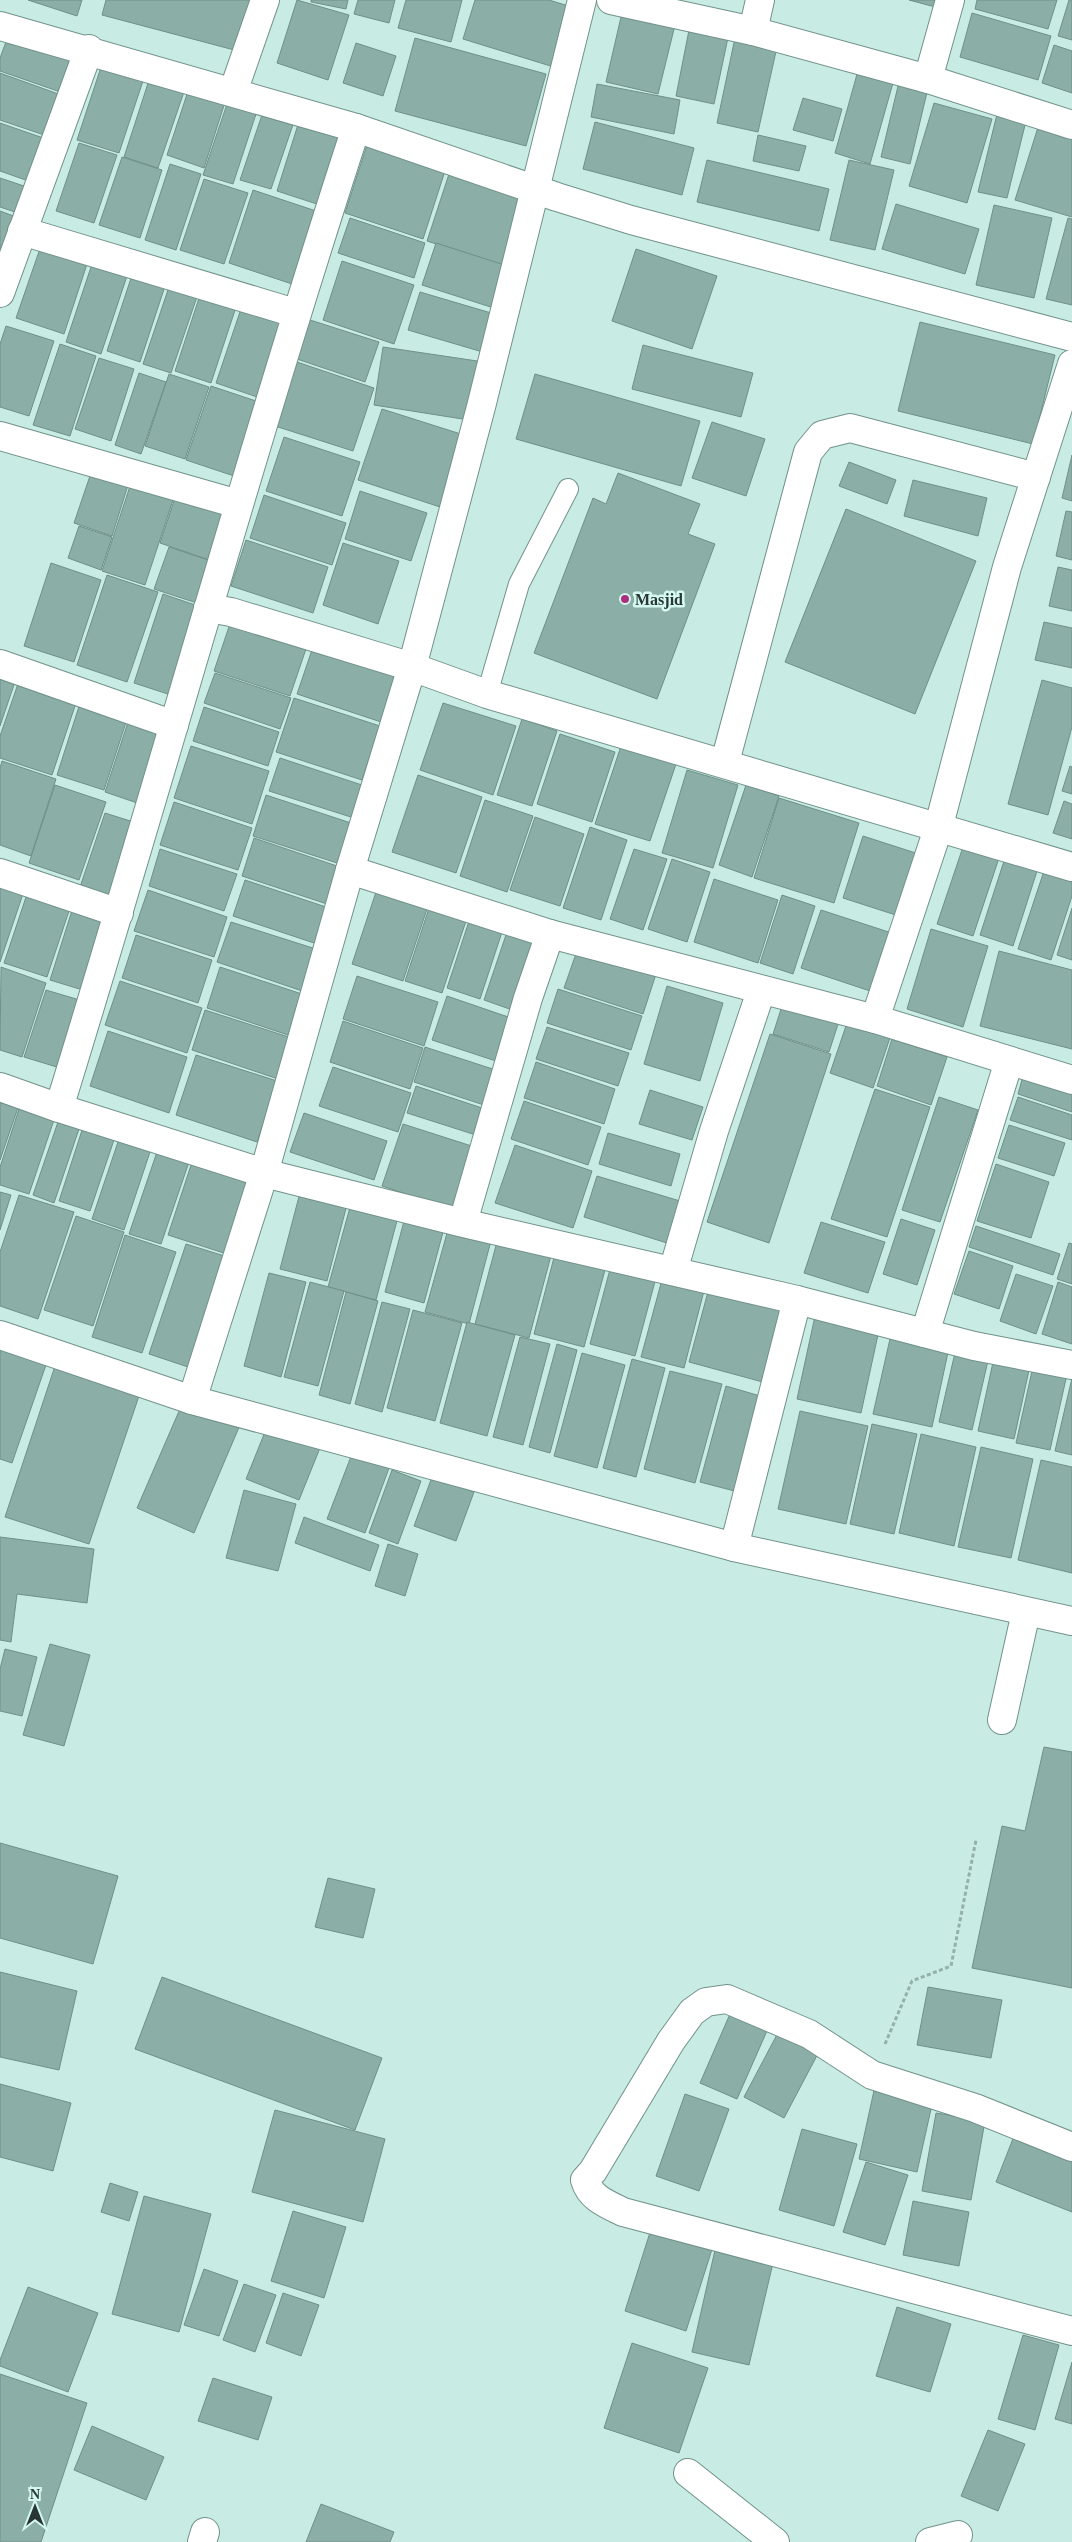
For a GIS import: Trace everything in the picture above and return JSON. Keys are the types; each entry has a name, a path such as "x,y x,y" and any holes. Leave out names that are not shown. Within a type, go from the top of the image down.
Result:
{"street":[{"path":"233,92 265,0"},
{"path":"192,1400 264,1173 350,870 412,667 481,407 582,0"},
{"path":"611,0 753,31 928,79 1072,125"},
{"path":"753,31 760,0"},
{"path":"928,79 950,0"},
{"path":"0,26 89,49 356,128 557,197 640,223 1072,337"},
{"path":"0,294 89,49"},
{"path":"59,1108 120,913 295,313 356,128"},
{"path":"22,231 295,313"},
{"path":"876,1019 938,829 1007,567 1072,364"},
{"path":"725,762 808,452 822,435 850,428 1036,477"},
{"path":"0,436 238,504"},
{"path":"208,608 231,612 412,667 487,694 725,762 938,829 1072,867"},
{"path":"0,664 174,725"},
{"path":"350,870 550,934 876,1019 1072,1080"},
{"path":"0,873 120,913"},
{"path":"463,1222 528,998 550,934"},
{"path":"673,1271 714,1131 761,990"},
{"path":"925,1333 970,1192 1009,1060"},
{"path":"0,1087 59,1108 264,1173 463,1222 797,1300 974,1346 1072,1365"},
{"path":"734,1548 797,1300"},
{"path":"0,1335 192,1400 734,1548 1072,1621"},
{"path":"1002,1720 1026,1612"},
{"path":"1072,2147 975,2108 872,2075 810,2034 727,1999 706,2002 692,2012 671,2041 593,2171 585,2180 588,2190 601,2201 623,2212 1072,2331"},
{"path":"688,2473 775,2542"},
{"path":"930,2542 958,2535"}],"lane":[{"path":"487,694 519,584 568,490"}],"path":[{"path":"872,2075 912,1981 951,1966 976,1840"}],"building":[{"path":"28,0 82,0 77,16"},
{"path":"106,0 252,0 238,51 102,15"},
{"path":"297,0 349,15 328,80 277,63"},
{"path":"311,0 348,0 346,9 311,2"},
{"path":"358,0 395,0 389,23 354,14"},
{"path":"406,0 462,0 451,42 398,28"},
{"path":"475,0 549,0 575,8 557,68 463,39"},
{"path":"909,0 941,0 939,8"},
{"path":"977,0 1057,0 1048,29 975,9"},
{"path":"1069,0 1072,0 1072,40 1058,36"},
{"path":"624,4 677,17 658,94 606,82"},
{"path":"972,13 1051,36 1038,80 960,57"},
{"path":"691,20 730,28 714,104 676,96"},
{"path":"10,31 80,55 66,94 0,71 0,58"},
{"path":"415,38 546,74 526,146 395,111"},
{"path":"735,38 777,47 758,132 717,123"},
{"path":"356,43 396,56 383,96 343,83"},
{"path":"1054,45 1072,51 1072,93 1042,83"},
{"path":"105,55 147,69 119,153 77,140"},
{"path":"859,67 895,76 870,164 835,153"},
{"path":"152,71 187,83 158,168 124,157"},
{"path":"0,73 64,96 50,137 0,120"},
{"path":"191,82 228,93 204,168 167,155"},
{"path":"899,82 928,88 910,164 881,157"},
{"path":"597,84 680,100 674,134 591,117"},
{"path":"230,95 259,105 233,184 203,175"},
{"path":"803,98 842,109 833,141 793,130"},
{"path":"266,103 297,113 271,189 240,180"},
{"path":"934,103 992,119 967,203 909,186"},
{"path":"998,110 1027,117 1007,198 978,192"},
{"path":"302,112 348,128 323,206 277,191"},
{"path":"1040,121 1072,130 1072,217 1015,200"},
{"path":"595,122 694,148 682,195 583,169"},
{"path":"0,123 52,141 37,184 0,171"},
{"path":"758,135 806,146 799,171 753,161"},
{"path":"79,143 117,155 94,223 56,211"},
{"path":"367,145 445,171 423,239 345,213"},
{"path":"122,157 162,170 140,238 99,225"},
{"path":"707,160 829,189 819,231 697,202"},
{"path":"849,160 894,170 875,250 830,240"},
{"path":"170,164 201,174 176,250 145,240"},
{"path":"451,168 530,194 506,267 427,241"},
{"path":"0,178 30,188 21,214 0,207"},
{"path":"204,179 248,193 224,264 180,250"},
{"path":"253,190 319,212 295,285 229,263"},
{"path":"896,204 979,229 965,274 882,249"},
{"path":"994,205 1052,218 1034,298 976,285"},
{"path":"0,211 19,218 0,259"},
{"path":"350,218 425,243 414,278 338,253"},
{"path":"1068,218 1072,219 1072,305 1046,299"},
{"path":"43,240 90,255 64,334 16,318"},
{"path":"436,243 514,268 500,310 422,285"},
{"path":"636,249 717,276 692,349 612,321"},
{"path":"94,258 129,270 101,354 66,342"},
{"path":"342,261 414,285 394,344 323,320"},
{"path":"135,266 168,277 140,362 107,351"},
{"path":"172,278 200,288 171,373 143,364"},
{"path":"202,289 238,301 211,383 175,371"},
{"path":"420,292 498,315 486,353 408,330"},
{"path":"244,300 293,316 266,400 216,383"},
{"path":"307,319 379,342 365,382 294,358"},
{"path":"920,322 1055,355 1033,444 898,411"},
{"path":"6,326 54,341 29,416 0,407 0,344"},
{"path":"60,344 96,356 70,436 33,425"},
{"path":"643,345 753,373 741,417 632,389"},
{"path":"383,347 484,362 475,421 374,405"},
{"path":"99,358 134,369 111,441 75,429"},
{"path":"297,362 374,388 353,451 275,426"},
{"path":"139,373 166,382 141,454 115,445"},
{"path":"169,374 209,387 185,459 145,446"},
{"path":"535,374 700,421 681,486 516,439"},
{"path":"211,386 265,404 240,478 186,460"},
{"path":"382,409 464,435 440,507 358,480"},
{"path":"712,422 765,439 746,496 692,478"},
{"path":"284,437 360,462 342,516 266,491"},
{"path":"1072,455 1072,501 1062,498"},
{"path":"849,462 896,480 887,504 839,486"},
{"path":"93,467 130,479 112,536 74,523"},
{"name":"Masjid","path":"618,473 700,504 688,534 715,544 657,699 534,653 593,498 606,504"},
{"path":"913,480 987,498 978,536 904,516"},
{"path":"131,483 174,497 145,585 102,571"},
{"path":"360,491 427,513 411,561 345,539"},
{"path":"176,495 235,514 218,563 160,543"},
{"path":"264,495 346,523 332,565 250,538"},
{"path":"846,509 976,561 915,714 785,662"},
{"path":"1066,511 1072,512 1072,560 1056,556"},
{"path":"79,526 112,537 101,570 68,558"},
{"path":"246,540 328,567 313,613 231,586"},
{"path":"343,543 399,561 378,624 323,605"},
{"path":"169,547 220,564 206,606 154,589"},
{"path":"51,563 101,580 74,662 24,646"},
{"path":"1058,567 1072,570 1072,611 1049,606"},
{"path":"107,575 158,592 127,682 77,665"},
{"path":"163,594 204,608 174,696 134,683"},
{"path":"233,615 309,640 290,696 214,671"},
{"path":"1044,622 1072,628 1072,668 1035,660"},
{"path":"315,641 401,670 384,723 297,694"},
{"path":"0,667 18,673 0,726"},
{"path":"215,673 291,698 280,729 204,703"},
{"path":"21,675 79,694 52,775 0,758 0,736"},
{"path":"1042,680 1072,688 1072,727 1048,815 1008,804"},
{"path":"83,694 130,710 104,790 57,775"},
{"path":"294,698 380,726 362,780 276,752"},
{"path":"443,703 516,726 493,795 420,770"},
{"path":"204,707 279,732 268,766 193,741"},
{"path":"131,713 172,726 146,806 105,792"},
{"path":"522,719 557,731 532,806 497,795"},
{"path":"560,734 615,752 592,822 537,804"},
{"path":"191,746 269,771 252,824 174,798"},
{"path":"621,746 676,764 650,841 595,824"},
{"path":"280,758 365,786 354,818 269,791"},
{"path":"2,761 56,779 31,856 0,845 0,768"},
{"path":"1070,766 1072,767 1072,794 1062,791"},
{"path":"687,770 738,785 713,868 662,853"},
{"path":"418,775 482,797 456,873 392,852"},
{"path":"55,785 106,802 79,880 29,863"},
{"path":"746,785 779,796 752,877 719,865"},
{"path":"266,795 351,823 337,863 253,836"},
{"path":"779,798 859,823 834,903 754,878"},
{"path":"485,800 533,816 507,892 460,876"},
{"path":"1064,801 1072,804 1072,839 1053,833"},
{"path":"174,802 252,828 238,870 160,845"},
{"path":"105,813 143,825 117,903 79,890"},
{"path":"535,817 584,834 560,906 510,890"},
{"path":"590,827 627,840 601,920 563,908"},
{"path":"863,836 925,856 905,918 843,898"},
{"path":"254,838 343,868 330,905 242,876"},
{"path":"965,841 1001,852 973,936 937,924"},
{"path":"160,849 237,874 224,911 149,886"},
{"path":"634,849 667,859 643,930 610,919"},
{"path":"1005,858 1038,868 1013,946 980,935"},
{"path":"672,859 710,872 687,942 648,929"},
{"path":"1045,868 1072,877 1072,896 1051,960 1018,949"},
{"path":"0,877 26,885 0,962"},
{"path":"714,879 778,900 758,963 694,942"},
{"path":"245,880 329,908 317,944 233,916"},
{"path":"30,885 73,899 47,977 4,963"},
{"path":"378,886 429,903 403,981 352,964"},
{"path":"148,890 227,917 214,957 134,931"},
{"path":"782,895 815,906 793,974 760,963"},
{"path":"432,899 469,912 442,993 405,981"},
{"path":"75,901 112,913 86,991 50,980"},
{"path":"1072,908 1072,960 1057,955"},
{"path":"821,910 901,936 882,995 801,968"},
{"path":"472,912 505,923 480,999 447,988"},
{"path":"231,922 316,949 302,991 217,962"},
{"path":"510,923 544,935 518,1012 484,1000"},
{"path":"931,929 988,946 963,1027 907,1009"},
{"path":"136,935 212,960 198,1003 122,978"},
{"path":"579,945 657,971 643,1014 564,988"},
{"path":"999,951 1072,970 1072,1049 980,1026"},
{"path":"1,967 46,983 22,1057 0,1050"},
{"path":"220,967 302,994 288,1035 207,1008"},
{"path":"357,976 438,1002 424,1046 343,1019"},
{"path":"120,981 202,1008 187,1053 105,1025"},
{"path":"667,986 723,1003 700,1081 644,1064"},
{"path":"558,989 642,1016 631,1050 547,1023"},
{"path":"46,990 83,1001 60,1068 24,1057"},
{"path":"447,996 517,1020 502,1063 432,1040"},
{"path":"784,1000 840,1018 829,1052 773,1034"},
{"path":"205,1010 295,1039 281,1080 192,1050"},
{"path":"850,1014 893,1029 873,1088 830,1073"},
{"path":"343,1021 423,1048 410,1089 330,1062"},
{"path":"547,1027 629,1053 618,1086 536,1059"},
{"path":"108,1031 187,1057 169,1113 90,1086"},
{"path":"770,1034 831,1054 769,1243 707,1222"},
{"path":"892,1039 947,1057 931,1105 877,1086"},
{"path":"425,1047 505,1073 493,1108 414,1082"},
{"path":"196,1055 277,1081 257,1142 176,1115"},
{"path":"536,1062 615,1089 604,1124 524,1098"},
{"path":"333,1067 411,1093 398,1132 319,1106"},
{"path":"1025,1069 1072,1084 1072,1112 1018,1094"},
{"path":"416,1086 491,1111 482,1137 407,1113"},
{"path":"875,1089 930,1107 887,1237 831,1219"},
{"path":"650,1090 703,1107 692,1140 639,1124"},
{"path":"0,1093 21,1099 0,1160"},
{"path":"939,1097 978,1110 940,1222 902,1210"},
{"path":"1018,1097 1072,1115 1072,1140 1010,1120"},
{"path":"22,1100 57,1111 29,1194 0,1185 0,1167"},
{"path":"524,1101 601,1127 588,1165 511,1139"},
{"path":"304,1113 387,1141 374,1180 290,1152"},
{"path":"60,1116 81,1123 54,1203 33,1195"},
{"path":"86,1118 118,1128 90,1211 59,1201"},
{"path":"403,1124 481,1149 460,1212 382,1186"},
{"path":"1009,1125 1065,1143 1054,1176 998,1158"},
{"path":"121,1133 153,1143 124,1230 92,1219"},
{"path":"608,1133 680,1154 671,1186 599,1164"},
{"path":"515,1145 592,1171 573,1228 495,1203"},
{"path":"158,1149 190,1159 161,1244 129,1234"},
{"path":"194,1156 259,1177 233,1256 168,1235"},
{"path":"996,1164 1049,1182 1031,1238 977,1221"},
{"path":"597,1176 680,1201 667,1243 584,1217"},
{"path":"302,1185 349,1197 327,1281 280,1269"},
{"path":"0,1192 11,1195 0,1230"},
{"path":"19,1195 74,1212 38,1319 0,1306 0,1252"},
{"path":"352,1200 399,1213 376,1300 328,1287"},
{"path":"407,1210 446,1221 424,1303 385,1292"},
{"path":"76,1216 124,1232 93,1326 44,1310"},
{"path":"901,1219 935,1230 917,1285 883,1274"},
{"path":"821,1222 885,1242 868,1293 804,1273"},
{"path":"449,1226 492,1237 469,1324 425,1312"},
{"path":"976,1226 1060,1254 1053,1275 969,1247"},
{"path":"125,1235 176,1252 142,1353 92,1337"},
{"path":"498,1238 552,1252 529,1338 475,1324"},
{"path":"1069,1243 1072,1244 1072,1284 1057,1279"},
{"path":"186,1244 231,1258 194,1369 149,1354"},
{"path":"557,1246 608,1259 584,1347 534,1334"},
{"path":"969,1251 1013,1266 999,1309 954,1294"},
{"path":"612,1262 657,1274 635,1356 590,1344"},
{"path":"269,1273 306,1282 281,1377 244,1366"},
{"path":"1016,1274 1053,1286 1036,1334 1000,1321"},
{"path":"663,1276 705,1287 684,1368 641,1357"},
{"path":"310,1282 344,1291 318,1386 284,1377"},
{"path":"1058,1282 1072,1287 1072,1344 1042,1334"},
{"path":"709,1288 790,1310 770,1384 689,1362"},
{"path":"346,1292 378,1301 350,1404 319,1395"},
{"path":"382,1302 410,1309 382,1412 355,1404"},
{"path":"413,1310 462,1323 435,1421 387,1408"},
{"path":"815,1316 879,1330 861,1413 797,1399"},
{"path":"467,1322 515,1335 487,1436 440,1423"},
{"path":"892,1330 950,1343 932,1427 873,1414"},
{"path":"520,1337 550,1344 523,1445 493,1437"},
{"path":"557,1344 577,1350 550,1453 529,1447"},
{"path":"957,1344 990,1352 972,1430 939,1422"},
{"path":"0,1346 47,1362 12,1463 0,1459"},
{"path":"582,1353 625,1365 597,1468 554,1456"},
{"path":"995,1353 1031,1361 1014,1439 978,1431"},
{"path":"632,1359 665,1368 636,1477 603,1468"},
{"path":"1034,1362 1068,1370 1050,1450 1016,1443"},
{"path":"55,1366 140,1393 89,1544 5,1517"},
{"path":"670,1371 722,1384 695,1483 644,1469"},
{"path":"1072,1378 1072,1455 1055,1451"},
{"path":"726,1386 767,1398 742,1493 700,1482"},
{"path":"183,1402 240,1425 194,1533 137,1508"},
{"path":"800,1411 868,1426 846,1524 778,1509"},
{"path":"269,1422 322,1443 299,1500 246,1479"},
{"path":"872,1424 917,1434 894,1534 850,1524"},
{"path":"921,1434 976,1447 954,1546 899,1533"},
{"path":"355,1446 392,1460 365,1533 327,1519"},
{"path":"981,1447 1033,1459 1011,1558 958,1547"},
{"path":"1041,1460 1072,1467 1072,1573 1018,1560"},
{"path":"392,1470 421,1481 398,1544 369,1533"},
{"path":"432,1477 474,1492 456,1541 414,1526"},
{"path":"244,1490 296,1504 278,1571 226,1558"},
{"path":"304,1517 379,1545 370,1571 295,1543"},
{"path":"0,1537 94,1549 87,1603 17,1594 11,1642 0,1640"},
{"path":"388,1544 418,1554 405,1596 375,1586"},
{"path":"50,1644 90,1655 64,1746 23,1735"},
{"path":"5,1649 37,1657 22,1716 0,1711 0,1669"},
{"path":"1044,1747 1072,1752 1072,1988 972,1968 1002,1826 1025,1831"},
{"path":"0,1843 118,1876 93,1964 0,1938"},
{"path":"328,1878 375,1889 363,1938 315,1927"},
{"path":"0,1972 77,1991 59,2070 0,2057"},
{"path":"162,1977 382,2058 355,2130 135,2049"},
{"path":"928,1987 1002,2000 991,2058 917,2045"},
{"path":"733,2007 770,2024 737,2099 700,2083"},
{"path":"781,2027 821,2048 784,2118 744,2097"},
{"path":"0,2084 71,2103 53,2171 0,2157"},
{"path":"875,2086 933,2100 917,2172 859,2159"},
{"path":"685,2094 729,2109 699,2191 656,2176"},
{"path":"275,2110 385,2139 363,2222 252,2192"},
{"path":"936,2113 985,2121 971,2200 922,2191"},
{"path":"802,2129 857,2144 834,2226 779,2210"},
{"path":"1016,2131 1072,2153 1072,2212 996,2182"},
{"path":"866,2162 908,2175 885,2245 843,2232"},
{"path":"110,2183 138,2192 129,2221 101,2212"},
{"path":"144,2196 211,2214 179,2332 112,2314"},
{"path":"913,2201 969,2212 959,2266 903,2255"},
{"path":"293,2211 346,2227 324,2298 271,2281"},
{"path":"653,2223 714,2243 686,2331 625,2311"},
{"path":"715,2250 773,2263 749,2365 692,2352"},
{"path":"204,2269 238,2281 219,2336 184,2325"},
{"path":"244,2284 276,2295 255,2352 223,2340"},
{"path":"28,2287 98,2313 68,2392 0,2366 0,2360"},
{"path":"283,2293 319,2305 301,2356 266,2343"},
{"path":"897,2307 951,2324 930,2392 876,2376"},
{"path":"1023,2335 1059,2345 1035,2430 998,2419"},
{"path":"632,2343 708,2368 679,2453 604,2428"},
{"path":"1072,2362 1072,2424 1055,2419"},
{"path":"0,2374 87,2403 41,2542 0,2542"},
{"path":"213,2378 272,2397 258,2440 198,2421"},
{"path":"92,2426 164,2457 146,2500 74,2470"},
{"path":"988,2430 1025,2444 998,2511 961,2496"},
{"path":"321,2504 394,2532 390,2542 306,2542"}],"place":[{"name":"Masjid","path":"625,599"}]}
